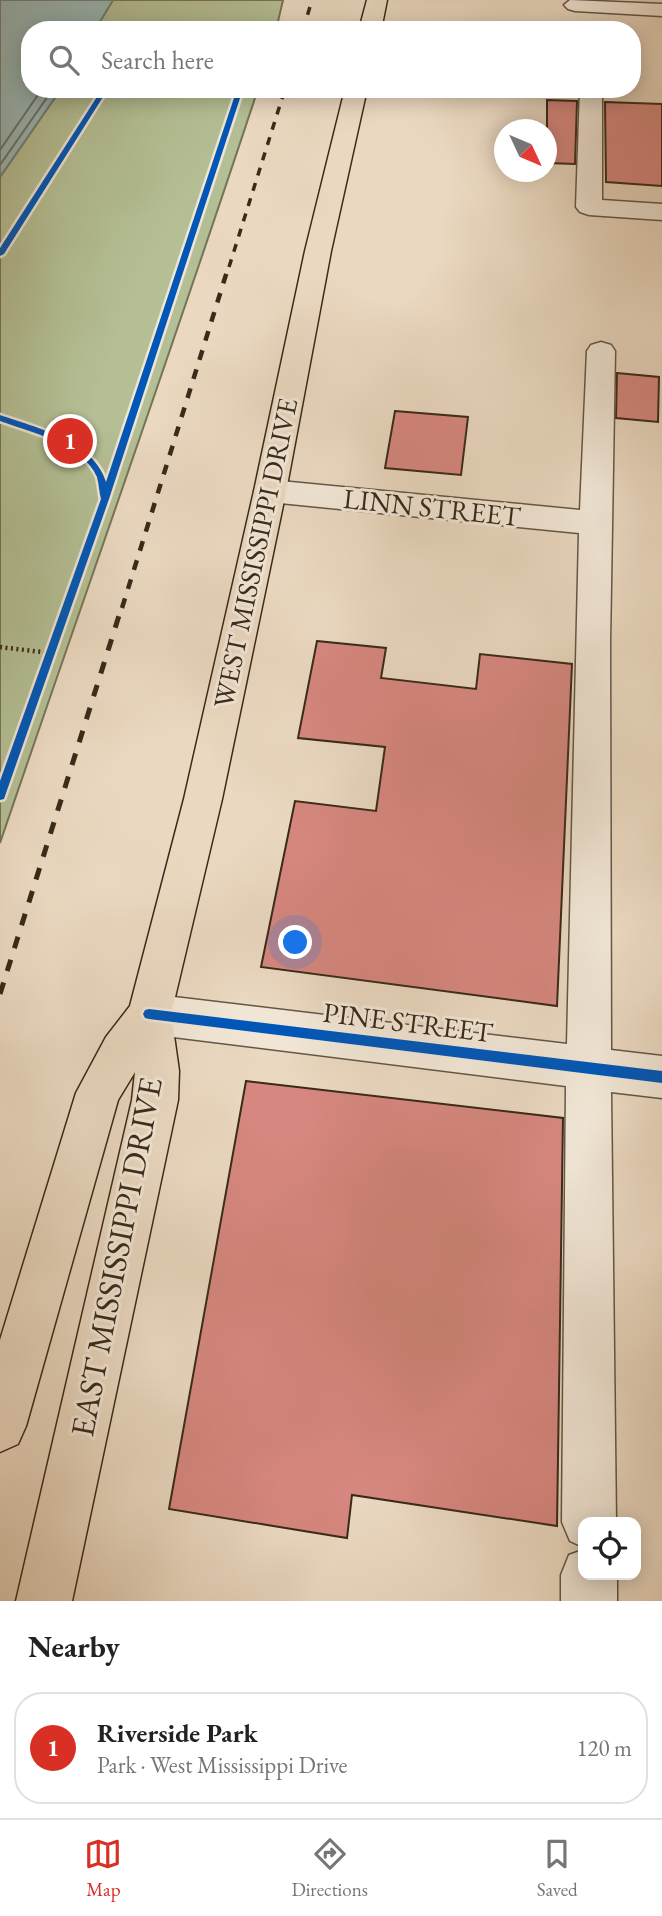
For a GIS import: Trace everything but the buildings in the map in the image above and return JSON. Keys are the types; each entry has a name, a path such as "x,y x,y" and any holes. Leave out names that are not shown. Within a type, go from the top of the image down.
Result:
{"main road":[{"path":"372,21 377,0"},
{"name":"WEST MISSISSIPPI DRIVE","path":"149,1014 203,799 270,491 318,251 354,98"},
{"name":"EAST MISSISSIPPI DRIVE","path":"0,1426 97,1093 149,1014"},
{"name":"EAST MISSISSIPPI DRIVE","path":"44,1601 155,1100 157,1071 149,1014"}],"street":[{"path":"575,5 662,10"},
{"path":"596,21 597,6"},
{"path":"592,98 589,207 662,212"},
{"path":"589,1517 588,1068 595,523 601,351"},
{"name":"LINN STREET","path":"270,491 595,523"},
{"name":"PINE STREET","path":"149,1014 662,1077"},
{"path":"589,1580 589,1601"}],"path":[{"path":"46,666 55,640"},
{"path":"0,647 50,653"}],"green space":[{"path":"113,0 283,0 278,21 100,21"},
{"path":"55,98 255,98 0,843 0,177"}],"water":[{"path":"0,0 113,0 100,21 21,21 21,98 55,98 0,177"}],"railway":[{"path":"306,21 312,0"},
{"path":"229,267 282,98"},
{"path":"122,608 229,265"},
{"path":"0,994 122,606"}],"cycle path":[{"path":"0,254 99,98"},
{"path":"0,796 105,499 237,98"},
{"path":"0,418 56,438 81,453 100,475 104,497"},
{"path":"149,1014 662,1077"}],"place":[{"name":"Riverside Park","path":"70,441"}]}
